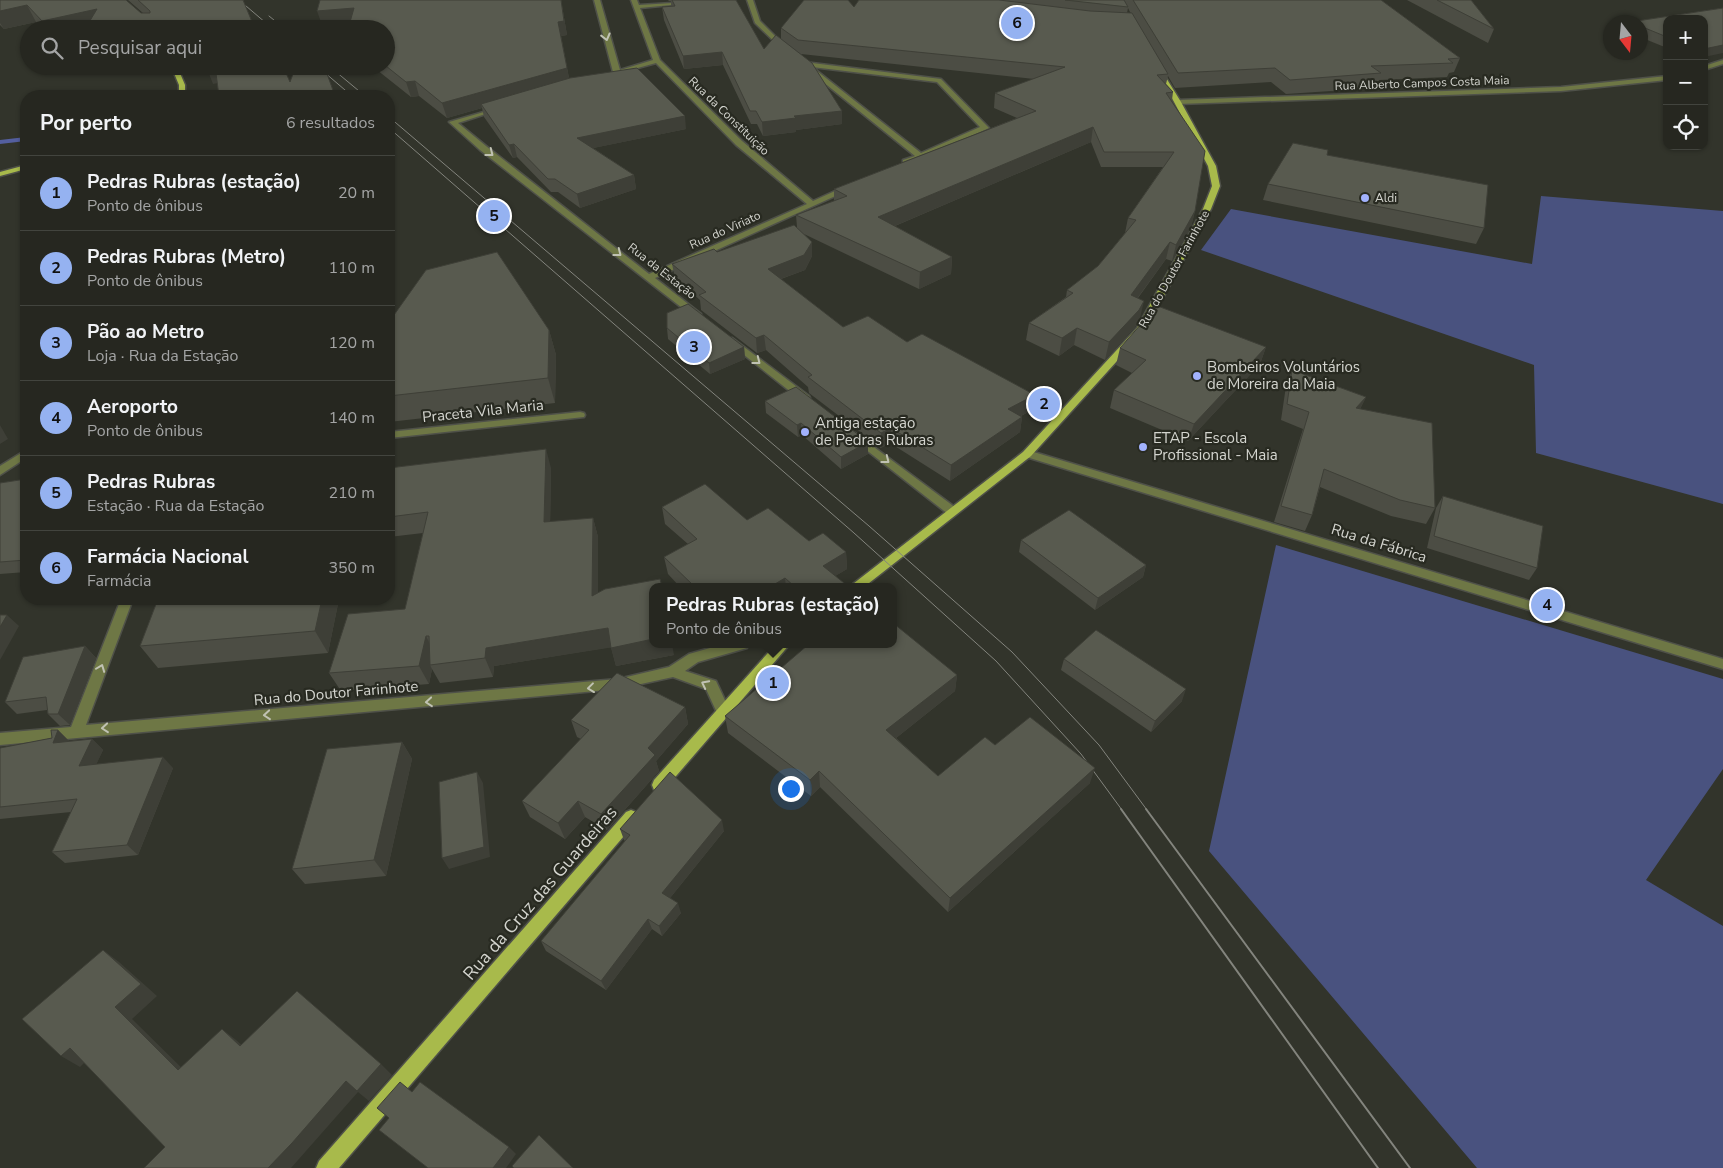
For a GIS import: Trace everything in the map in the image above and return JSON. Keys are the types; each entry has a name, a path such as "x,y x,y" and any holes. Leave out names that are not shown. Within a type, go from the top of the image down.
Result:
{"main road":[{"name":"Rua do Doutor Farinhote","path":"860,583 1027,454 1141,329 1207,209 1216,186 1212,166 1178,102 1153,61"},
{"path":"178,75 182,90"},
{"path":"0,174 20,169"},
{"name":"Rua da Cruz das Guardeiras","path":"326,1168 723,711 780,648"}],"street":[{"path":"597,0 617,73"},
{"path":"608,76 657,61 635,3 720,0"},
{"path":"750,0 757,22 790,54"},
{"path":"797,59 920,156"},
{"name":"Rua da Constituição","path":"657,61 739,144 812,204"},
{"path":"1708,67 1723,62"},
{"path":"804,64 939,80 985,128 902,164"},
{"name":"Rua Alberto Campos Costa Maia","path":"1178,102 1561,89 1663,79"},
{"name":"Rua da Estação","path":"508,105 453,122 483,148 703,319"},
{"name":"Rua do Viriato","path":"649,277 857,184"},
{"path":"727,337 812,403"},
{"name":"Praceta Vila Maria","path":"395,435 580,416"},
{"path":"843,427 952,511"},
{"name":"Rua da Fábrica","path":"1027,454 1723,664"},
{"path":"3,469 20,457"},
{"path":"3,469 20,465"},
{"path":"77,730 125,605"},
{"name":"Rua do Doutor Farinhote","path":"0,738 77,730 572,690 618,684 673,672 694,658 728,648"},
{"path":"673,672 711,685 723,711"}],"shaded area":[{"path":"1541,196 1723,211 1723,504 1536,453 1534,365 1201,250 1231,209 1532,264"},
{"path":"1276,545 1723,679 1723,769 1646,880 1723,926 1723,1168 1477,1168 1209,851"}],"building":[{"path":"0,0 126,0 141,13 150,13 138,0 243,0 251,20 90,20 97,9 41,20 27,5 0,11"},
{"path":"320,0 561,0 564,21 558,22 567,68 442,103 415,81 406,82 395,73 395,20 351,20 354,8 317,11"},
{"path":"672,0 736,0 764,49 776,35 812,63 842,111 794,116 796,118 762,122 756,111 750,111 722,52 683,56 662,7 675,6"},
{"path":"804,0 848,0 854,7 859,0 999,0 1090,11 1132,13 1168,74 1157,75 1173,92 1166,93 1205,151 1195,211 1176,245 1170,242 1131,295 1144,301 1139,310 1109,342 1077,328 1062,338 1029,323 1073,293 1067,290 1098,266 1136,220 1128,218 1174,152 1104,152 1093,127 878,217 952,257 920,272 796,215 847,196 834,189 1036,111 995,93 1065,67 798,40 781,28"},
{"path":"1065,0 1124,0 1128,7"},
{"path":"1133,0 1381,0 1460,58 1448,59 1453,63 1371,66 1381,73 1290,80 1275,68 1178,73"},
{"path":"1437,0 1471,0 1494,29"},
{"path":"1723,8 1723,45 1708,48 1708,15 1676,15"},
{"path":"1663,17 1663,35 1648,29 1648,19"},
{"path":"637,68 685,116 577,138 634,175 577,194 555,179 548,179 514,144 509,145 481,104 570,78"},
{"path":"216,75 287,75 290,82 293,75 328,75 333,90 218,90"},
{"path":"1293,143 1328,150 1327,155 1488,185 1484,228 1268,184"},
{"path":"794,225 812,242 804,255 768,269 843,327 868,316 907,342 922,334 1035,395 1008,409 1022,417 951,465 891,428 881,433 808,377 812,375 764,335 756,338 699,295 706,292 672,264 714,249 717,252"},
{"path":"497,252 549,330 548,378 395,395 395,314 426,270"},
{"path":"688,304 744,347 709,363 667,328 667,313"},
{"path":"1155,305 1266,347 1194,424 1114,390 1146,360 1120,348 1149,315"},
{"path":"1292,370 1366,397 1356,408 1432,423 1435,508 1400,500 1324,469 1312,515 1281,506 1309,412 1287,404"},
{"path":"796,387 868,442 841,457 801,423 797,425 765,401"},
{"path":"546,449 544,522 593,518 592,596 605,589 660,579 661,583 649,583 649,640 611,648 608,628 486,648 485,658 430,665 429,636 426,636 419,666 329,673 348,614 405,609 428,512 395,516 395,467"},
{"path":"20,480 20,560 0,562 0,483"},
{"path":"705,484 747,520 768,508 809,541 823,533 846,552 823,566 844,583 791,583 785,578 777,583 691,583 664,557 697,539 662,507"},
{"path":"1443,496 1543,526 1537,568 1434,536"},
{"path":"1069,510 1146,565 1098,598 1021,540"},
{"path":"156,605 321,605 315,631 140,646"},
{"path":"0,615 7,615 0,627"},
{"path":"897,626 957,675 886,730 938,776 985,737 995,745 1030,717 1095,768 950,898 819,771 810,780 725,716 804,648 897,648"},
{"path":"1096,630 1186,689 1155,721 1064,659"},
{"path":"85,646 58,714 48,714 46,697 5,702 23,657"},
{"path":"617,673 685,707 648,748 655,755 601,814 578,801 558,823 522,801 589,730 571,720"},
{"path":"51,730 58,730 53,743 92,739 79,766 163,757 127,845 52,852 77,799 0,807 0,748 52,738"},
{"path":"402,742 374,860 292,869 327,749"},
{"path":"477,772 484,847 442,858 439,782"},
{"path":"670,772 722,820 662,893 678,903 659,926 648,919 601,981 541,941 630,835 620,829"},
{"path":"103,950 141,984 115,1007 178,1070 222,1029 240,1046 297,991 381,1064 357,1091 346,1081 268,1168 144,1168 165,1147 70,1048 61,1056 22,1019"},
{"path":"400,1082 412,1092 420,1082 509,1147 493,1168 428,1168 379,1130 389,1118 377,1108"},
{"path":"539,1135 573,1168 514,1168 512,1166"}],"waterway":[{"path":"0,142 20,140"}],"tram line":[{"path":"239,0 262,20"},
{"path":"269,16 274,20"},
{"path":"328,75 345,90"},
{"path":"340,75 358,90"},
{"path":"395,122 869,526 1012,652 1099,745 1147,810"},
{"path":"395,133 854,533 996,661 1081,754 1122,810"},
{"path":"1121,809 1378,1168"},
{"path":"1146,809 1410,1168"}],"place":[{"name":"Farmácia Nacional","path":"1017,23"},
{"name":"Aldi","path":"1365,198"},
{"name":"Pedras Rubras","path":"494,216"},
{"name":"Pão ao Metro","path":"694,347"},
{"name":"Bombeiros Voluntários de Moreira da Maia","path":"1197,376"},
{"name":"Pedras Rubras (Metro)","path":"1044,404"},
{"name":"Antiga estação de Pedras Rubras","path":"805,432"},
{"name":"ETAP - Escola Profissional - Maia","path":"1143,447"},
{"name":"Aeroporto","path":"1547,605"},
{"name":"Pedras Rubras (estação)","path":"773,683"}]}
